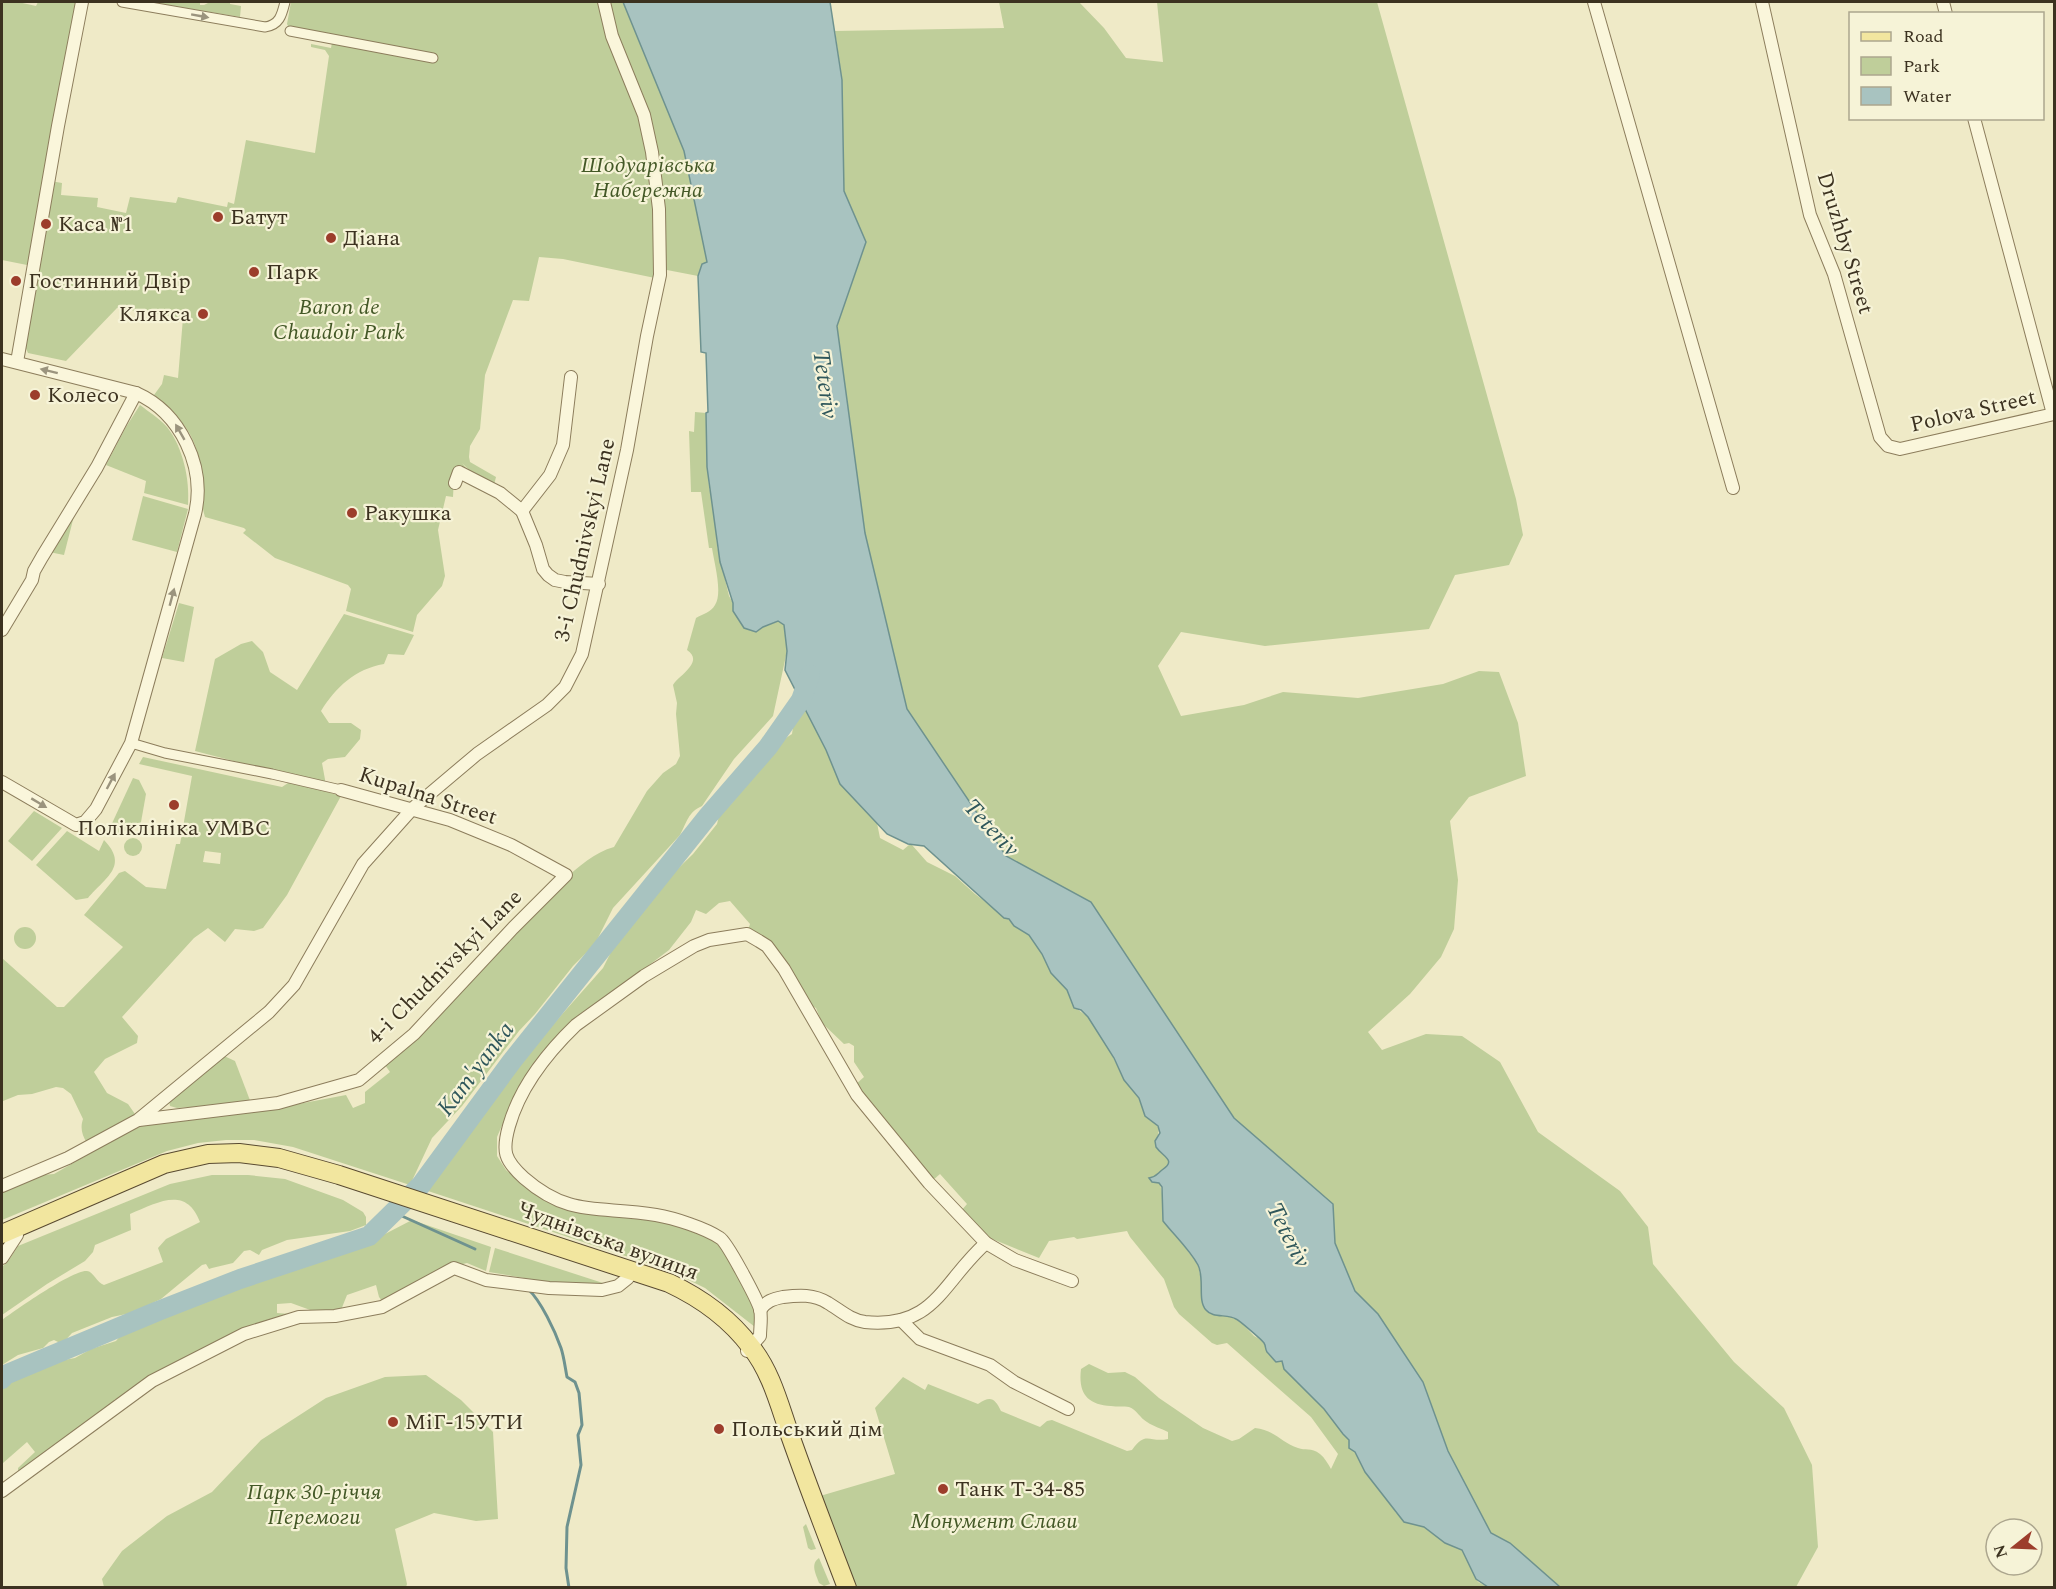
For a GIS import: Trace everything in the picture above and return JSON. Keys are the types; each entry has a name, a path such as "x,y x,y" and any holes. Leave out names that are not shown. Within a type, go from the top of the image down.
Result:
{"main road":[{"path":"7,1237 158,1176 205,1163 242,1162 278,1166 337,1179 459,1219"},
{"name":"Чуднівська вулиця","path":"459,1219 673,1294 710,1317 760,1360 848,1587"},
{"name":"Чуднівська вулиця","path":"459,1219 678,1287 700,1299 737,1331 748,1349 764,1387 839,1587"}],"street":[{"path":"17,362 81,2"},
{"path":"122,2 266,27 275,24 280,19 285,2"},
{"name":"3-i Chudnivskyi Lane","path":"2,1186 68,1158 138,1120 269,1012 294,985 363,864 413,808 477,754 548,705 561,691 582,654 627,450 647,336 659,284 661,243 656,177 644,115 612,36 603,2"},
{"path":"1593,2 1733,488"},
{"name":"Druzhby Street","path":"1762,2 1810,215 1834,274 1880,436 1888,446 1900,449"},
{"path":"290,31 433,58"},
{"path":"1975,120 2054,414"},
{"path":"2,359 136,393 154,402 174,421 183,435 194,464 197,489 197,505 131,743 96,809 85,822 76,825 2,782"},
{"path":"522,511 550,476 563,445 571,377"},
{"path":"2,630 32,579 42,557 97,467 136,393"},
{"name":"Polova Street","path":"1900,449 2054,414"},
{"path":"455,483 459,472 500,493 522,511 543,569 555,580 599,584"},
{"path":"131,743 165,753 341,790"},
{"name":"Kupalna Street","path":"341,790 450,820 511,845 566,875"},
{"name":"4-i Chudnivskyi Lane","path":"138,1120 278,1103 359,1080 414,1034 566,875"},
{"path":"748,1349 760,1336 760,1310 722,1239 678,1220 656,1215 589,1209 558,1201 529,1182 513,1168 506,1156 505,1143 512,1118 525,1090 562,1038 576,1025 644,976 686,950 709,940 747,934 767,946 784,969 857,1095 929,1183 986,1243 1015,1260 1072,1281"},
{"path":"2,1258 7,1237"},
{"path":"760,1310 765,1302 775,1298 808,1296 826,1302 852,1319 863,1322 901,1320 916,1315 934,1302 986,1243"},
{"path":"2,1491 152,1381 244,1334 299,1317 335,1316 382,1307 454,1268 486,1280 549,1288 602,1290 618,1286 628,1278"},
{"path":"901,1320 920,1339 990,1365 1014,1382 1068,1410"}],"green space":[{"name":"Baron de Chaudoir Park","path":"2,2 18,2 36,6 38,2 76,3 45,180 62,183 61,195 98,198 97,207 126,213 130,197 176,203 178,197 227,207 228,202 234,204 246,140 315,153 329,56 325,50 311,47 311,44 331,48 333,37 289,28 287,24 291,2 623,2 684,151 708,262 702,264 698,276 667,270 655,278 563,259 539,257 529,301 513,300 485,375 480,429 470,446 470,462 496,477 494,485 470,471 462,463 470,473 454,477 453,497 446,496 438,530 445,576 442,586 417,615 413,632 346,611 351,589 348,585 275,558 243,533 246,530 244,528 205,517 198,457 191,436 172,411 154,395 162,384 164,375 178,378 183,318 117,308 66,361 28,353 24,344 37,267 2,260"},
{"path":"150,2 200,2 200,5 204,5 210,2 230,2 230,4 241,6 240,17"},
{"path":"999,2 1079,2 1104,28 1126,58 1163,62 1157,2 1377,2 1516,499 1523,535 1509,565 1455,575 1429,629 1265,646 1181,632 1158,666 1181,716 1244,705 1283,692 1358,698 1443,684 1479,671 1499,672 1518,723 1526,776 1469,797 1450,821 1458,880 1454,929 1441,957 1410,994 1368,1032 1382,1050 1426,1034 1462,1036 1500,1062 1538,1132 1620,1191 1648,1227 1653,1264 1734,1362 1784,1408 1812,1465 1818,1547 1796,1587 1560,1587 1510,1543 1491,1533 1448,1451 1423,1382 1378,1314 1355,1291 1335,1243 1333,1204 1234,1118 1091,902 1006,856 907,709 865,533 837,326 866,242 844,191 842,80 835,31 1004,28"},
{"path":"140,405 164,424 173,435 186,475 188,505 144,493 146,481 106,465"},
{"path":"695,412 706,413 709,487 714,507 717,546 729,596 733,603 733,611 744,628 756,632 779,621 784,625 787,651 773,716 734,759 702,806 691,814 680,835 613,908 595,944 573,966 519,1031 462,1106 432,1138 410,1185 293,1147 254,1140 226,1140 198,1143 167,1151 2,1220 2,1193 42,1175 54,1174 115,1139 154,1120 277,1108 346,1095 353,1108 365,1103 365,1092 390,1072 385,1065 564,880 594,856 614,847 647,791 663,773 676,764 680,756 677,703 673,685 692,664 692,655 687,650 696,618 707,613 717,600 717,577 712,548 709,548 701,492 691,492 689,431 694,432"},
{"path":"143,496 188,509 177,552 132,540"},
{"path":"70,516 74,516 64,555 49,552"},
{"path":"179,603 194,607 184,662 162,658"},
{"path":"344,614 414,635 404,655 388,654 384,664 364,670 347,680 321,711 329,723 351,723 361,730 360,739 345,757 328,759 322,763 326,785 195,751 215,659 241,644 252,641 263,652 270,672 297,690"},
{"name":"Монумент Слави","path":"807,701 877,823 880,838 903,850 912,845 927,862 955,876 1029,935 1051,973 1067,990 1077,1009 1088,1017 1108,1047 1124,1080 1139,1098 1145,1116 1154,1121 1159,1129 1156,1147 1169,1161 1152,1182 1159,1183 1162,1213 1166,1223 1198,1265 1202,1293 1212,1314 1227,1315 1239,1320 1254,1336 1263,1341 1267,1352 1282,1361 1285,1369 1335,1421 1349,1440 1365,1472 1391,1503 1396,1513 1462,1550 1478,1582 1488,1587 856,1587 820,1496 895,1474 875,1408 903,1377 925,1390 928,1384 978,1404 989,1399 997,1404 1001,1411 1040,1427 1052,1420 1127,1451 1132,1450 1141,1440 1168,1439 1168,1432 1147,1422 1132,1408 1103,1405 1090,1400 1083,1391 1080,1377 1081,1369 1089,1364 1108,1373 1125,1372 1135,1377 1159,1398 1203,1428 1232,1441 1255,1428 1262,1429 1292,1446 1317,1452 1331,1469 1338,1454 1311,1417 1227,1343 1217,1345 1212,1343 1179,1314 1174,1307 1164,1279 1127,1231 1049,1241 1039,1258 985,1236 961,1211 967,1204 940,1174 932,1181 855,1085 864,1077 854,1062 854,1046 849,1043 844,1044 822,1023 816,1008 810,1005 748,930 750,924 730,901 719,903 706,914 696,910 691,922 669,950 557,1035 519,1086 497,1137 497,1156 506,1170 542,1199 553,1204 623,1217 664,1221 702,1235 716,1243 726,1254 754,1308 757,1322 755,1327 705,1288 668,1270 428,1191 437,1170 461,1146 464,1130 478,1119 485,1098 503,1085 515,1063 542,1037 603,968 616,942 643,905 693,854 717,824 720,812 734,801 749,773 792,734 793,727"},
{"path":"143,757 282,787 291,781 341,796 287,895 263,928 254,931 235,929 225,942 208,928 194,938 122,1017 138,1036 137,1043 105,1059 94,1072 107,1093 128,1104 137,1117 87,1143 82,1131 83,1119 71,1094 63,1088 56,1087 32,1094 18,1095 3,1101 2,1099 2,958 57,1007 64,1007 123,947 84,915 119,873 125,871 146,887 166,889 176,844 180,844 192,776 139,764","holes":["205,851 221,853 220,864 203,862"]},
{"path":"133,778 139,780 146,794 141,822 137,827 117,833 108,832"},
{"path":"34,811 62,828 32,861 8,841"},
{"path":"67,831 99,851 104,840 115,857 112,871 88,898 76,900 36,865"},
{"path":"129,838 137,838 142,843 140,854 129,856 124,851 124,843"},
{"path":"25,927 33,930 36,938 33,946 25,949 17,946 14,938 17,930"},
{"path":"222,1055 235,1061 251,1103 177,1108 170,1106 169,1101"},
{"path":"212,1175 248,1175 285,1179 343,1200 363,1212 366,1225 350,1231 287,1240 262,1250 259,1255 250,1250 244,1251 233,1263 209,1269 206,1264 202,1265 161,1299 131,1313 112,1317 72,1333 62,1344 54,1340 43,1348 18,1355 2,1365 2,1320 58,1283 80,1272 89,1272 104,1285 163,1262 158,1248 166,1239 200,1222 194,1211 179,1200 160,1202 130,1214 131,1230 95,1245 93,1252 85,1261 2,1315 2,1267 18,1246 170,1184"},
{"path":"412,1220 491,1247 486,1271 467,1263 459,1265 383,1302 376,1285 347,1295 341,1310 313,1311 291,1303 277,1304 277,1313 290,1314 121,1400 115,1399 18,1473 18,1468 35,1452 27,1442 3,1463 2,1467 2,1382 14,1375 36,1370 47,1363 75,1358 91,1349 116,1341 125,1330 196,1302 205,1301 227,1287 246,1280 251,1271 256,1268 267,1272 298,1263 315,1251 353,1245 385,1234"},
{"path":"495,1248 606,1284 548,1282 489,1272"},
{"name":"Парк 30-річчя Перемоги","path":"426,1375 461,1400 493,1432 498,1519 476,1521 434,1513 395,1529 406,1587 104,1587 102,1579 122,1551 167,1516 212,1492 261,1440 326,1398 385,1377"},
{"path":"806,1524 816,1549 808,1548 803,1527"},
{"path":"819,1558 830,1584 824,1586 819,1583 814,1569 816,1560"}],"water":[{"name":"Teteriv","path":"623,2 830,2 842,80 844,191 866,242 837,326 865,533 907,709 1006,856 1091,902 1234,1118 1333,1204 1335,1243 1355,1291 1378,1314 1423,1382 1448,1451 1491,1533 1510,1543 1560,1587 1488,1587 1476,1579 1462,1550 1445,1543 1424,1527 1404,1522 1365,1472 1355,1452 1349,1448 1349,1440 1324,1409 1284,1369 1282,1361 1276,1362 1267,1352 1263,1341 1236,1319 1212,1314 1206,1310 1202,1301 1198,1265 1163,1221 1162,1187 1149,1178 1166,1167 1169,1161 1156,1147 1155,1141 1160,1133 1158,1126 1145,1116 1139,1098 1124,1080 1114,1058 1088,1017 1081,1010 1074,1008 1067,990 1051,973 1029,935 1014,926 1009,919 1004,918 924,846 908,844 887,834 840,784 826,750 785,670 787,651 784,625 778,621 756,632 744,628 733,611 733,603 720,562 707,467 706,353 701,352 698,276 702,264 707,262 684,151"}],"waterway":[{"name":"Kam'yanka","path":"2,1379 5,1375 240,1279 369,1236 421,1185 512,1061 708,816 768,747 801,700 810,675"},
{"path":"393,1212 475,1249"},
{"path":"528,1289 543,1308 562,1351 567,1377 575,1382 579,1393 582,1425 578,1435 581,1465 567,1527 566,1568 569,1588"}],"place":[{"name":"Батут","path":"218,217"},
{"name":"Каса №1","path":"46,224"},
{"name":"Діана","path":"331,238"},
{"name":"Парк","path":"254,272"},
{"name":"Гостинний Двір","path":"16,281"},
{"name":"Клякса","path":"203,314"},
{"name":"Колесо","path":"35,395"},
{"name":"Ракушка","path":"352,513"},
{"name":"Поліклініка УМВС","path":"174,805"},
{"name":"МіГ-15УТИ","path":"393,1422"},
{"name":"Польський дім","path":"719,1429"},
{"name":"Танк Т-34-85","path":"943,1489"}],"park label":[{"name":"Шодуарівська Набережна","path":"648,178"}]}
